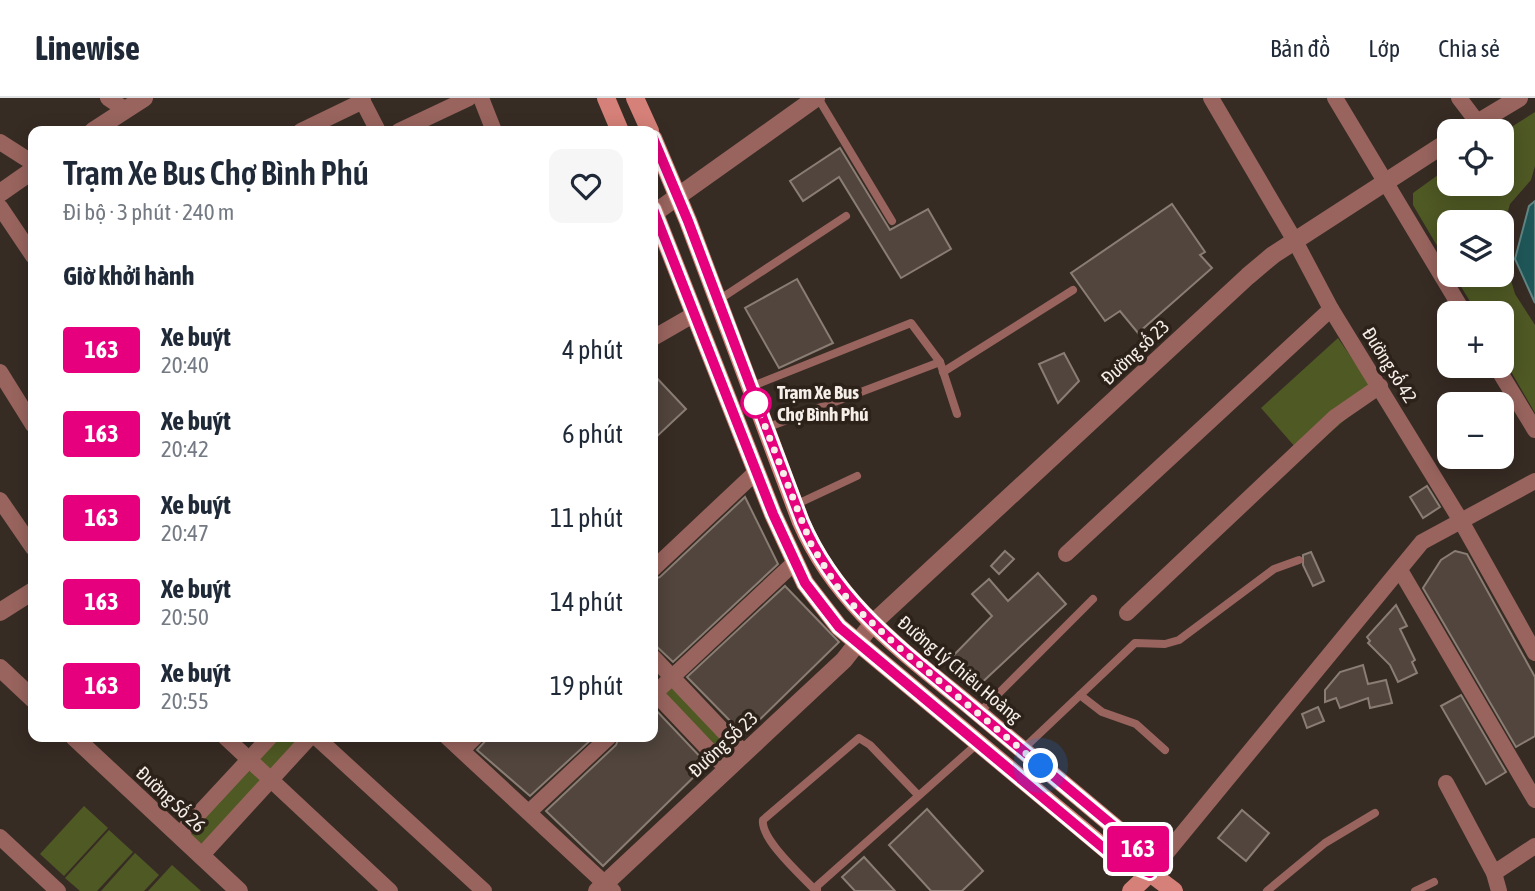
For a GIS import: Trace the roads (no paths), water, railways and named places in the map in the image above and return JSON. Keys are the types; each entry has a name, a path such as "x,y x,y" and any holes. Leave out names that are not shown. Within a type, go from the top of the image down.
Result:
{"main road":[{"path":"606,98 618,126"},
{"path":"635,98 648,126"},
{"name":"Đường Lý Chiêu Hoàng","path":"658,150 795,505 821,563 854,606 1135,844 1150,873"},
{"path":"658,225 794,563 817,601 856,643 1119,861 1150,873 1174,891"},
{"path":"1131,891 1150,873"}],"street":[{"path":"108,98 126,110"},
{"path":"101,126 144,98"},
{"path":"410,126 469,98"},
{"path":"481,98 492,126"},
{"path":"658,209 678,198 817,98"},
{"name":"Đường số 42","path":"1211,98 1295,241 1331,309 1461,521 1535,653"},
{"path":"1335,98 1457,301"},
{"path":"1459,98 1468,119"},
{"path":"1484,119 1519,98"},
{"path":"311,126 362,99 376,126"},
{"path":"0,142 28,160"},
{"name":"Đường số 23","path":"873,623 1248,276 1384,180 1437,148"},
{"path":"0,193 28,173"},
{"path":"0,207 28,249"},
{"path":"1066,554 1331,309"},
{"path":"658,335 694,315"},
{"path":"0,372 28,417"},
{"path":"1503,378 1535,430"},
{"path":"1127,613 1335,417 1380,386"},
{"path":"658,564 756,472"},
{"path":"1150,873 1422,542 1535,481"},
{"path":"0,500 28,541"},
{"path":"658,689 794,563"},
{"path":"1400,570 1535,800"},
{"path":"0,611 28,594"},
{"name":"Đường Số 23","path":"605,888 844,660 873,623"},
{"path":"658,663 744,753"},
{"path":"0,668 28,694"},
{"path":"658,698 727,769"},
{"name":"Đường Số 26","path":"79,742 239,891"},
{"path":"230,742 390,891"},
{"path":"179,835 265,742"},
{"path":"201,856 305,742"},
{"path":"321,742 484,891"},
{"path":"453,742 529,812 605,888"},
{"path":"462,750 470,742"},
{"path":"529,812 604,742"},
{"path":"1446,783 1494,873 1499,891"},
{"path":"0,837 58,891"},
{"path":"1494,873 1535,846"}],"lane":[{"path":"817,98 892,221"},
{"path":"717,301 846,216"},
{"path":"943,372 1073,290"},
{"path":"750,387 911,323 940,362 957,414"},
{"path":"766,428 940,362"},
{"path":"795,505 857,475"},
{"path":"1022,750 1135,643 1165,644 1179,640 1274,569 1298,561"},
{"path":"979,713 1093,599"},
{"path":"1080,695 1102,712 1136,724 1166,750"},
{"path":"816,891 779,851 763,828 763,820 859,738 870,745 918,795"},
{"path":"816,891 817,886 977,744"},
{"path":"1267,891 1325,843 1375,813"},
{"path":"1415,891 1434,882"}],"water":[{"path":"1535,201 1535,303 1515,259 1529,206"}],"place":[{"name":"Trạm Xe Bus Chợ Bình Phú","path":"756,403"}]}
